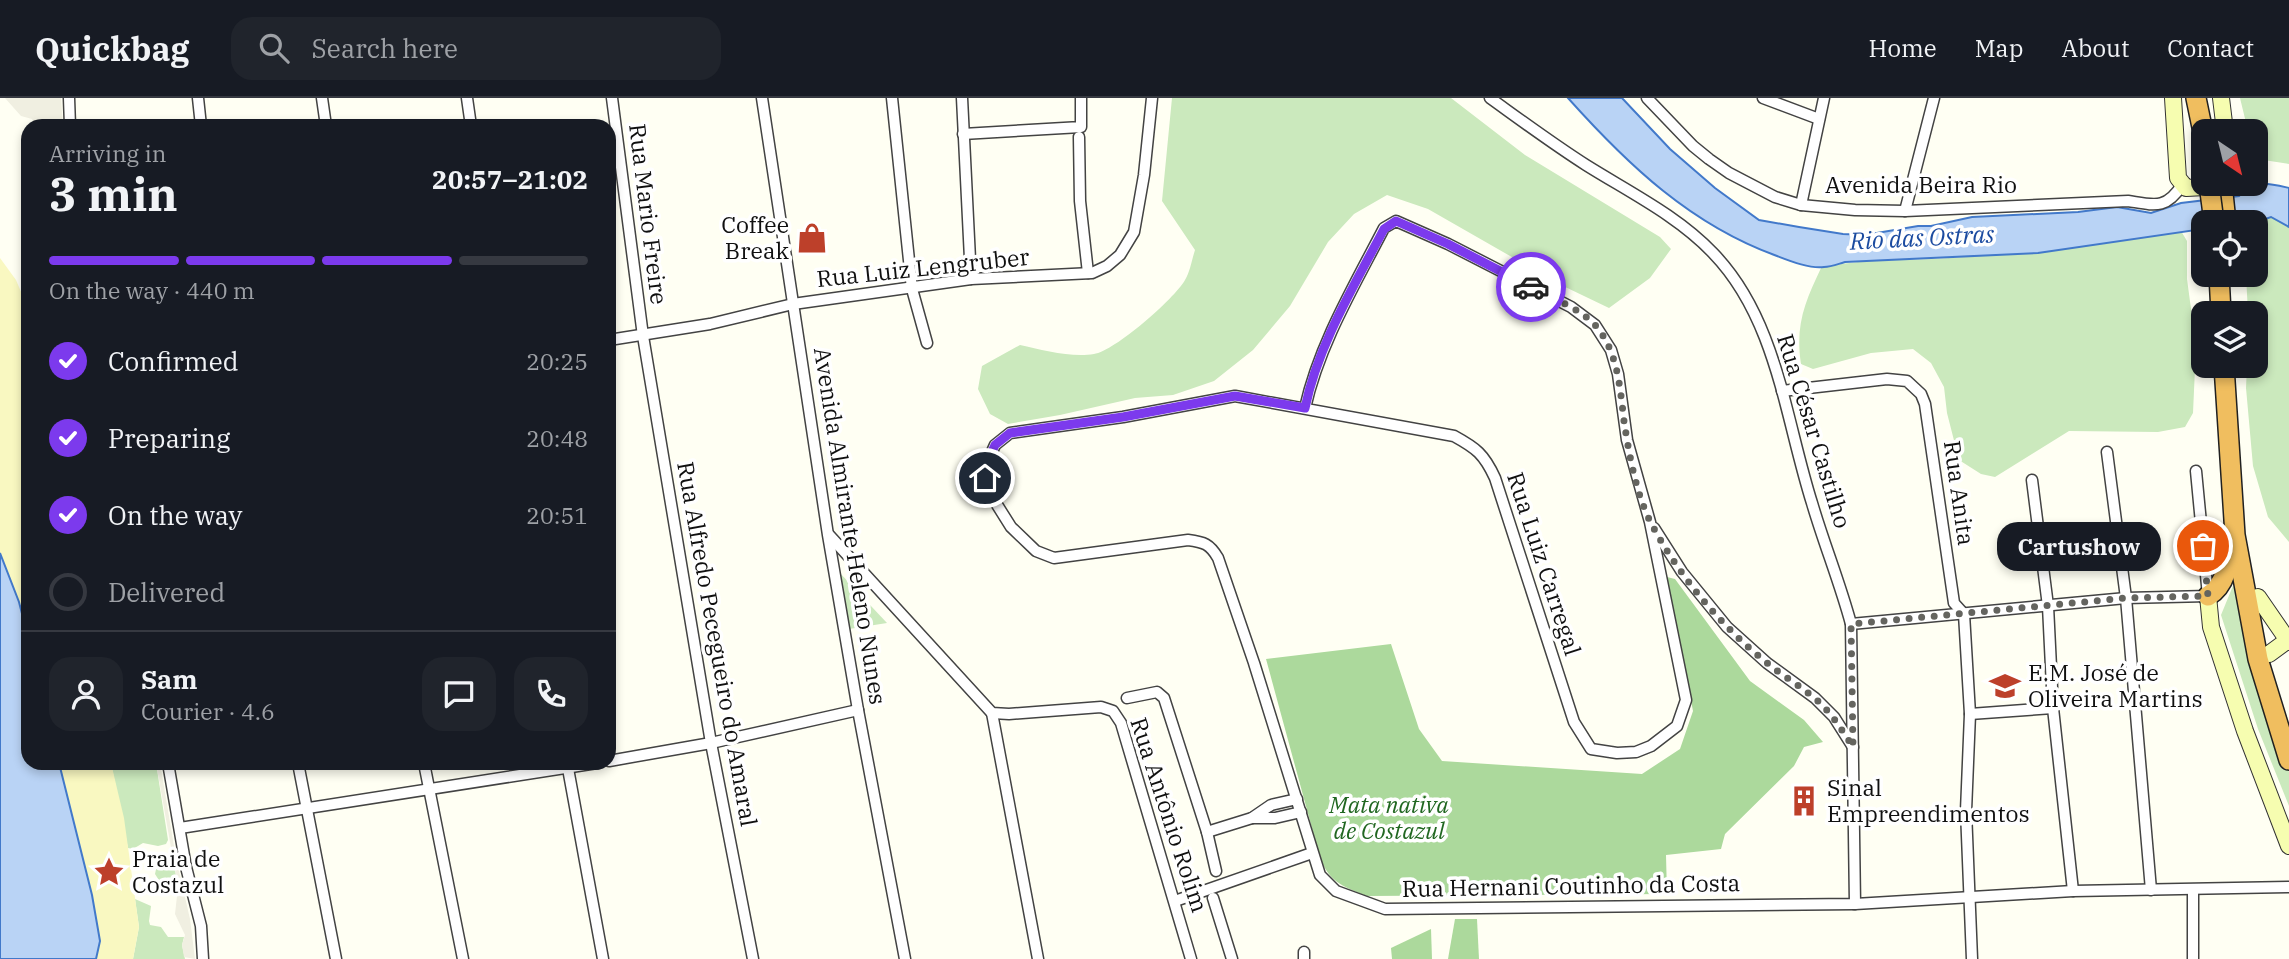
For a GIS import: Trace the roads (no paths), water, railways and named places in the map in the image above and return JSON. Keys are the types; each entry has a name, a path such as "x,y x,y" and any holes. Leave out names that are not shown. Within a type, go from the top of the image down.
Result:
{"highway":[{"path":"2196,98 2200,119"},
{"path":"2209,98 2213,119"},
{"path":"2225,378 2235,535 2259,659 2289,760"},
{"path":"2236,378 2241,478 2248,543 2269,654 2289,718"},
{"path":"2208,596 2220,587 2231,553 2227,516 2232,497"}],"main road":[{"path":"2173,98 2178,178 2182,186 2191,188"},
{"path":"2221,98 2224,119"},
{"path":"2208,596 2211,627 2219,653 2245,731 2289,846"},
{"path":"2258,597 2288,641 2269,654"}],"street":[{"path":"69,98 70,119"},
{"path":"198,98 200,119"},
{"path":"322,98 325,119"},
{"path":"467,98 470,119"},
{"name":"Rua Mario Freire","path":"612,98 615,119"},
{"name":"Avenida Almirante Heleno Nunes","path":"762,98 828,535 905,959"},
{"path":"892,98 912,289 927,343"},
{"path":"962,98 971,279"},
{"path":"963,134 1081,127 1081,98"},
{"name":"Rua Luiz Lengruber","path":"616,339 710,324 793,304 971,279 1088,273 1107,265 1120,255 1134,232 1144,175 1152,98"},
{"name":"Rua César Castilho","path":"1490,98 1583,163 1693,234 1713,252 1740,284 1758,318 1782,391 1811,503 1841,586 1851,624 1855,904"},
{"name":"Avenida Beira Rio","path":"1647,98 1693,146 1729,173 1775,197 1801,205 1905,211 2128,201 2153,205 2168,202 2182,186"},
{"path":"1763,98 1819,119"},
{"path":"1801,205 1824,98"},
{"path":"1905,211 1934,98"},
{"name":"Rua Mario Freire","path":"616,129 643,336"},
{"path":"1079,137 1080,201 1088,273"},
{"path":"1305,408 1316,367 1349,296 1384,229 1396,221 1448,244 1571,307 1595,325 1611,350 1618,374 1627,440 1638,486 1650,522 1682,572 1727,627 1767,663 1815,698 1833,717 1853,747"},
{"name":"Rua Alfredo Pecegueiro do Amaral","path":"643,336 711,743 753,959"},
{"name":"Rua Anita","path":"1782,391 1887,379 1908,381 1921,394 1925,404 1954,603 1964,614 1970,714 1966,811 1972,959"},
{"name":"Rua Hernani Coutinho da Costa","path":"1338,414 1235,396 1123,417 1010,433 995,445 987,463 985,478 989,492 1012,527 1036,551 1054,558 1188,540 1204,542 1212,548 1218,558 1254,663 1312,853 1320,875 1336,891 1385,909 1855,904 2073,891 2289,887"},
{"name":"Rua Luiz Carregal","path":"1338,414 1454,436 1476,448 1488,462 1508,515 1574,722 1591,749 1636,752 1651,746 1677,726 1686,700 1650,522"},
{"path":"2107,452 2126,598 2151,890"},
{"path":"1851,624 2126,598 2208,596 2196,471"},
{"path":"2032,480 2048,606 2053,708 2073,891"},
{"path":"828,535 992,713 1038,959"},
{"path":"1127,698 1157,692 1164,698 1207,832 1216,871"},
{"name":"Rua Antônio Rolim","path":"992,713 1101,707 1113,711 1121,723 1191,959"},
{"path":"1970,714 2053,708"},
{"path":"616,760 711,743 858,710"},
{"path":"169,770 201,926 203,959"},
{"path":"299,770 336,959"},
{"path":"426,770 463,959"},
{"path":"180,828 543,770"},
{"path":"569,770 603,959"},
{"path":"1207,832 1252,818 1271,805 1297,799"},
{"path":"1252,818 1275,818 1301,812"},
{"path":"1175,901 1312,853"},
{"path":"2193,890 2193,959"},
{"path":"1213,898 1232,959"}],"water":[{"name":"Rio das Ostras","path":"1568,98 1622,98 1670,149 1715,188 1759,220 1865,235 1972,217 2078,212 2117,207 2151,213 2181,203 2239,196 2268,196 2268,184 2289,188 2289,227 2271,217 2268,218 2268,210 2191,210 2191,231 2038,253 1845,262 1813,267 1788,260 1716,228 1663,190 1614,147"},
{"path":"0,553 21,610 21,770 61,770 92,895 100,941 96,959 0,959"}],"place":[{"name":"Coffee Break","path":"812,238"},
{"name":"Cartushow","path":"2203,546"},
{"name":"E.M. José de Oliveira Martins","path":"2005,686"},
{"name":"Sinal Empreendimentos","path":"1804,801"},
{"name":"Praia de Costazul","path":"109,872"}],"park label":[{"name":"Mata nativa de Costazul","path":"1389,818"}]}
